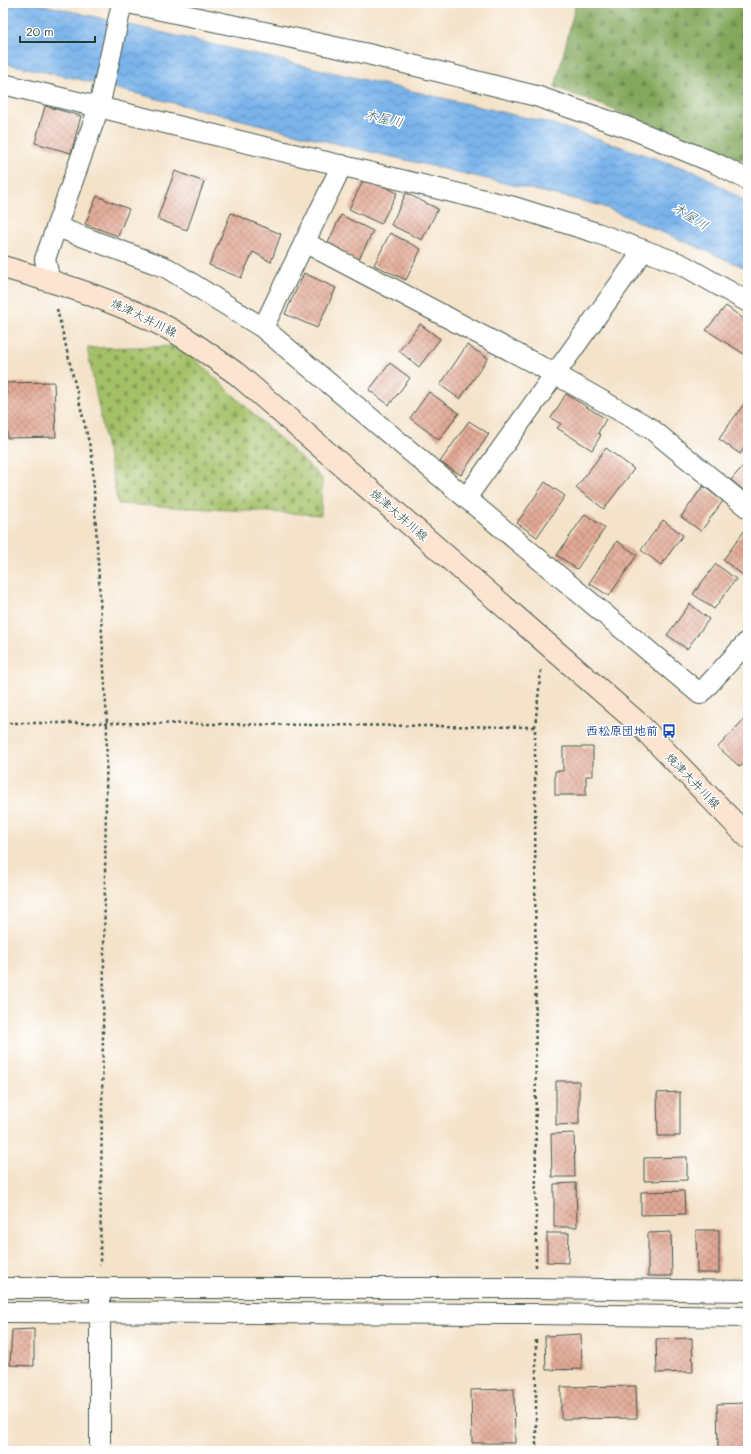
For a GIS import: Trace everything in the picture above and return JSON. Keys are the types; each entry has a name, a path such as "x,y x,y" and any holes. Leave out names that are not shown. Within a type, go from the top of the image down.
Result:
{"main road":[{"name":"焼津大井川線","path":"3,267 118,304 167,327 237,374 638,723 748,837"}],"street":[{"path":"50,281 45,259 100,100 123,7 368,54 536,96 632,129 717,164 748,180"},
{"path":"3,84 100,100 342,165 514,207 597,233 681,264 748,302"},
{"path":"263,328 342,165"},
{"path":"57,227 167,268 263,328 700,694 748,641"},
{"path":"304,242 555,374 650,428 748,508"},
{"path":"466,498 644,250"},
{"path":"3,1288 536,1288 748,1291"},
{"path":"100,1288 100,1451"},
{"path":"3,1312 536,1314 748,1317"}],"path":[{"path":"50,281 92,455 107,723 100,1288"},
{"path":"536,1288 536,727 544,641"},
{"path":"3,723 536,727"},
{"path":"536,1314 536,1451"}],"green space":[{"path":"576,3 748,3 748,162 555,87"},
{"path":"181,346 322,478 321,515 118,504 87,348"}],"water":[{"name":"木屋川","path":"3,3 36,3 553,124 699,173 748,203 748,269 599,205 350,147 82,80 3,63"}],"building":[{"path":"45,106 81,116 71,153 35,143"},
{"path":"175,171 204,182 187,230 157,219"},
{"path":"365,177 397,193 381,224 349,209"},
{"path":"406,193 438,209 422,240 391,225"},
{"path":"97,196 129,209 118,236 85,224"},
{"path":"231,213 281,234 271,262 253,252 241,278 209,265"},
{"path":"341,215 373,231 357,263 326,247"},
{"path":"390,233 421,249 406,280 374,265"},
{"path":"304,273 336,288 317,328 285,314"},
{"path":"726,306 748,322 748,349 744,354 706,330"},
{"path":"420,324 440,339 419,367 399,351"},
{"path":"467,345 488,358 460,399 440,385"},
{"path":"390,363 410,378 389,405 369,390"},
{"path":"54,382 56,437 7,438 6,383"},
{"path":"429,392 459,413 439,440 410,418"},
{"path":"566,394 606,419 598,433 601,435 592,450 557,428 561,424 551,418"},
{"path":"748,398 748,442 740,454 719,439"},
{"path":"469,421 489,434 461,475 440,462"},
{"path":"606,448 634,469 604,509 576,488"},
{"path":"748,460 748,494 731,480"},
{"path":"545,482 565,496 537,537 517,523"},
{"path":"703,486 723,501 701,531 681,517"},
{"path":"585,514 605,528 577,569 557,555"},
{"path":"663,520 683,535 661,565 641,550"},
{"path":"745,530 748,532 748,568 743,575 723,560"},
{"path":"617,541 637,555 609,596 589,583"},
{"path":"716,564 736,579 714,609 693,594"},
{"path":"690,604 709,619 687,649 667,635"},
{"path":"748,715 748,747 745,750 748,752 748,759 740,767 718,747"},
{"path":"563,747 593,747 593,776 586,776 586,795 555,795 555,771 563,771"},
{"path":"556,1081 579,1081 579,1124 556,1125"},
{"path":"680,1092 680,1136 658,1136 657,1093"},
{"path":"574,1133 575,1177 552,1177 551,1134"},
{"path":"687,1157 687,1180 644,1181 644,1158"},
{"path":"576,1183 577,1227 554,1227 554,1184"},
{"path":"684,1191 685,1214 641,1215 641,1192"},
{"path":"696,1230 719,1230 719,1273 697,1273"},
{"path":"671,1232 672,1276 648,1276 648,1233"},
{"path":"547,1233 569,1233 568,1263 547,1262"},
{"path":"34,1329 34,1366 10,1365 12,1330"},
{"path":"581,1334 582,1369 546,1370 545,1336"},
{"path":"692,1338 693,1372 657,1373 656,1339"},
{"path":"636,1386 637,1418 561,1419 561,1387"},
{"path":"514,1389 515,1443 472,1443 471,1390"},
{"path":"745,1403 746,1448 718,1449 717,1404"}],"place":[{"name":"西松原団地前","path":"669,731"}]}
